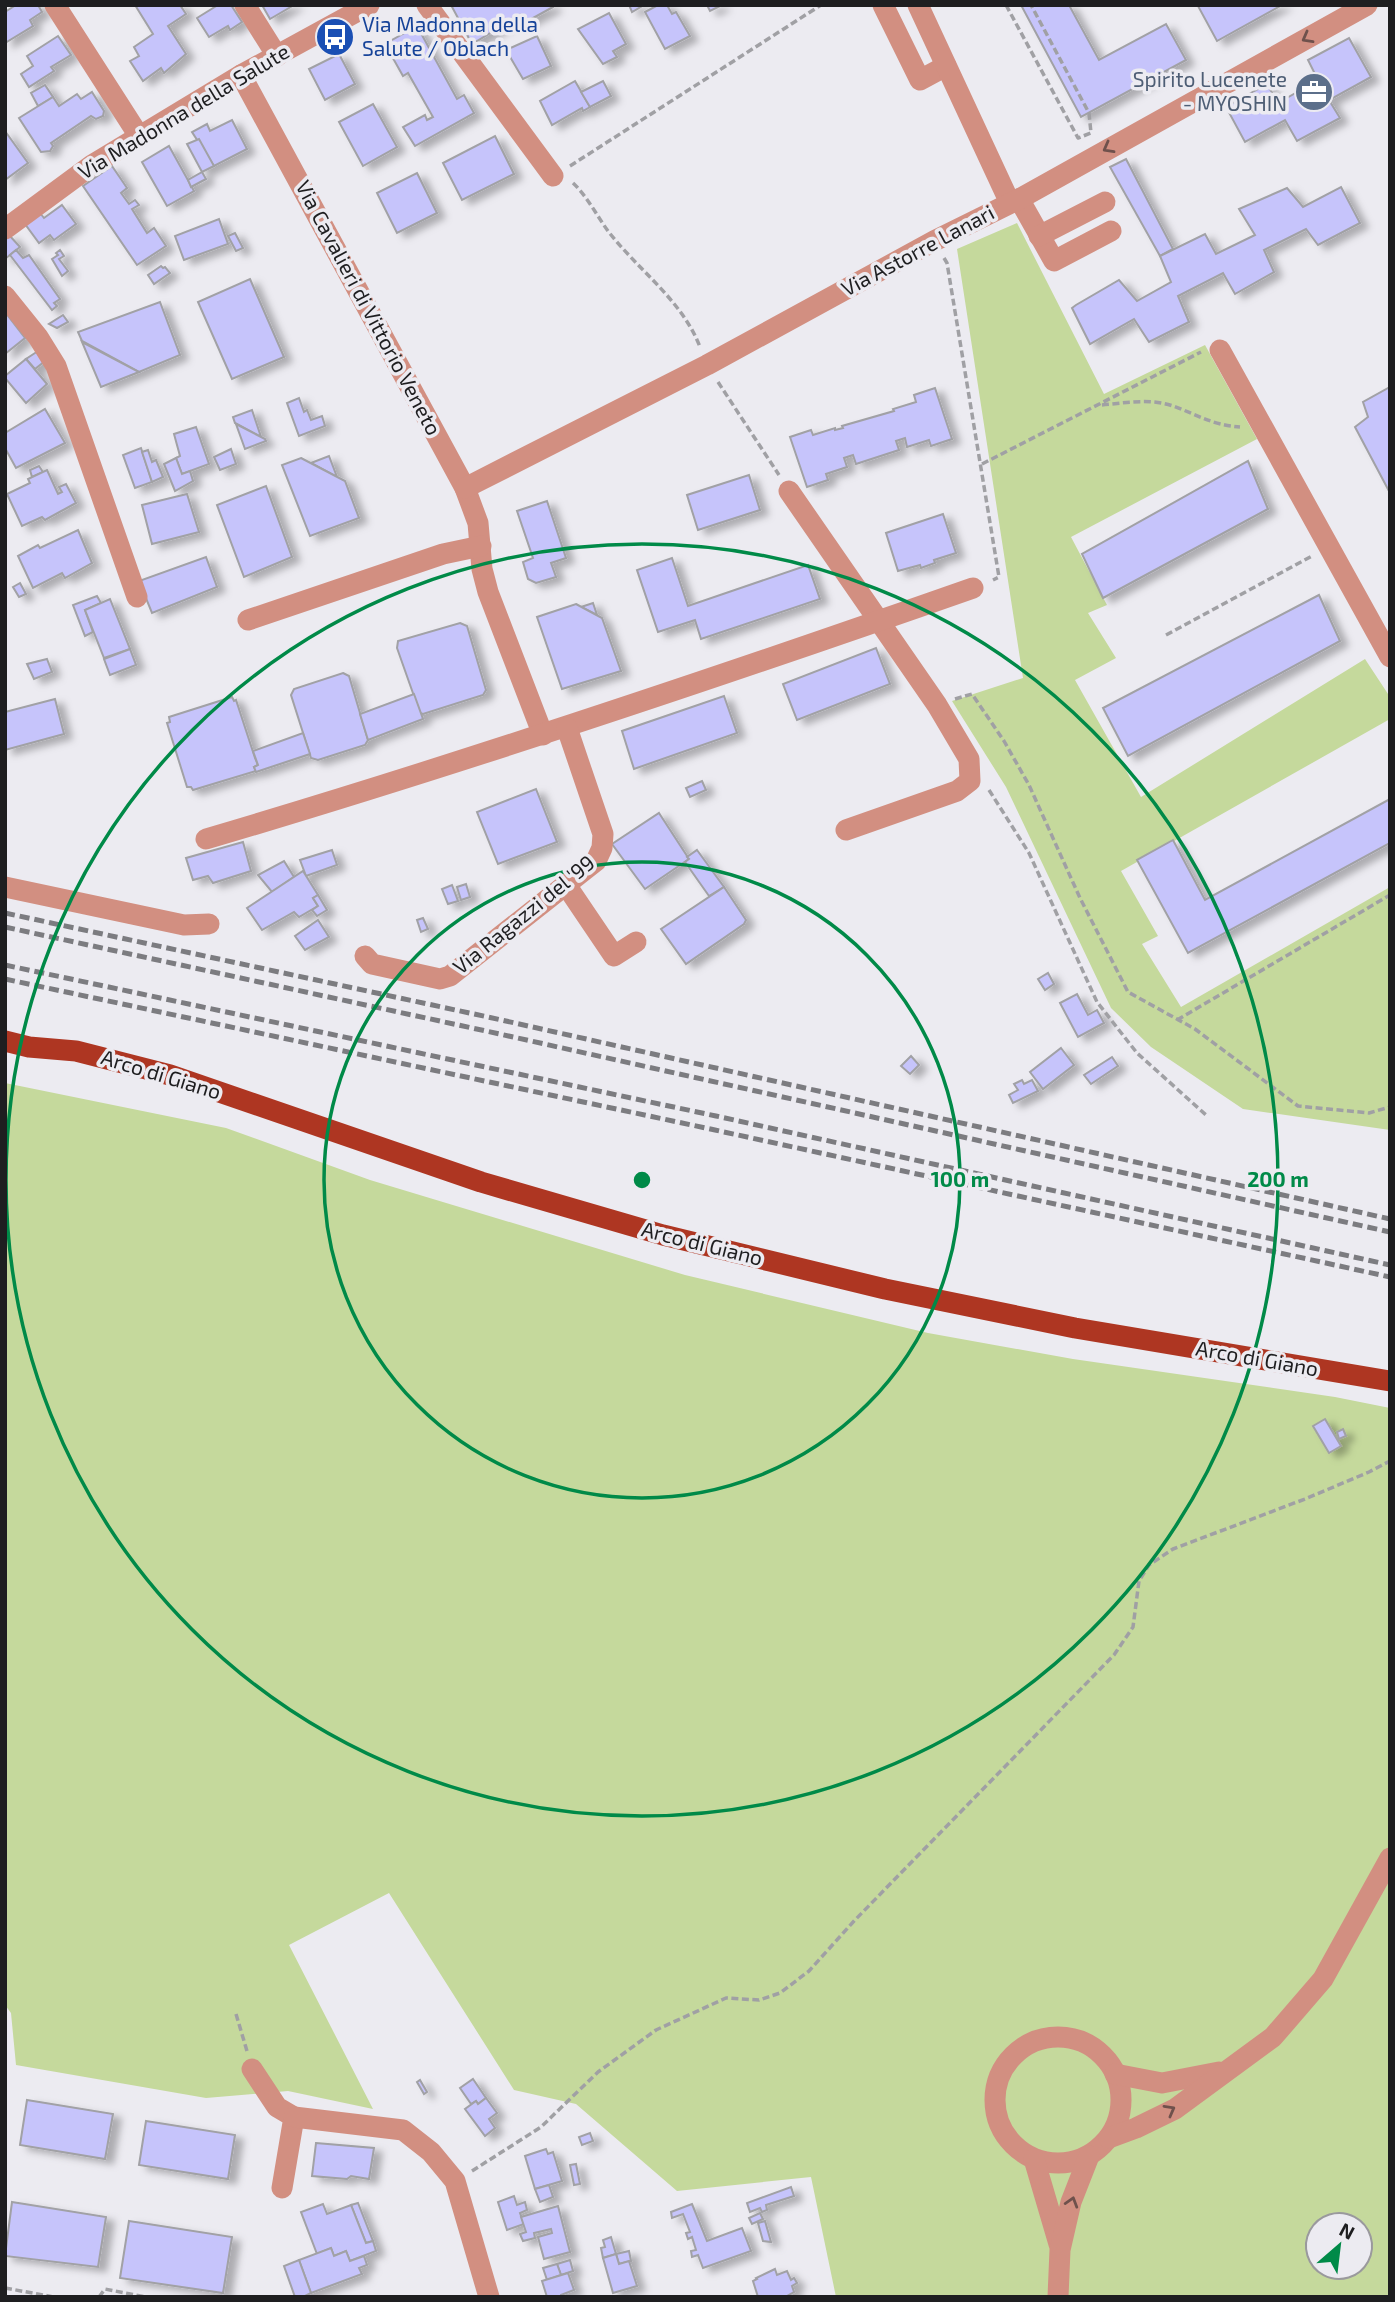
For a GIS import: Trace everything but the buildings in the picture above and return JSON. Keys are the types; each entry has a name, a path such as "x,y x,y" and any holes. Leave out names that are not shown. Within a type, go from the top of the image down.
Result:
{"main road":[{"name":"Arco di Giano","path":"5,1041 123,1061 481,1182 663,1235 781,1264 885,1289 1075,1328 1390,1381"},
{"name":"Arco di Giano","path":"5,1055 29,1047"}],"street":[{"path":"55,5 139,136"},
{"path":"245,5 277,56"},
{"path":"427,5 553,176"},
{"path":"883,5 920,80 946,66"},
{"path":"918,5 1014,201 1054,261 1111,231"},
{"name":"Via Astorre Lanari","path":"465,488 707,365 934,241 1014,201 1367,5"},
{"name":"Via Madonna della Salute","path":"5,229 92,164 241,75 364,6"},
{"name":"Via Cavalieri di Vittorio Veneto","path":"241,75 465,488 478,523 482,569 488,592 543,735"},
{"path":"1039,236 1105,202"},
{"path":"5,296 38,337 56,366 136,597"},
{"path":"1220,350 1390,657"},
{"path":"789,491 937,705 969,759 970,780 957,791 846,830"},
{"path":"248,620 443,554 481,546"},
{"path":"205,839 378,789 567,728 973,588"},
{"name":"Via Ragazzi del '99","path":"365,956 372,964 440,979 450,976 596,861 602,848 603,834 567,728"},
{"path":"566,886 614,956 636,942"},
{"path":"5,887 184,925 209,924"},
{"path":"1109,2138 1120,2114 1121,2100 1115,2074 1099,2052 1068,2038 1035,2042 1014,2055 999,2078 996,2092 998,2119 1012,2143 1034,2158 1056,2164 1089,2156 1109,2138 1175,2109 1273,2037 1316,1988 1390,1858"},
{"path":"252,2069 277,2107 294,2117 403,2130 431,2152 455,2181 489,2297"},
{"path":"1115,2074 1162,2083 1225,2071"},
{"path":"282,2188 294,2117"},
{"path":"1058,2297 1060,2250 1071,2202 1089,2156"},
{"path":"1034,2158 1060,2250"}],"path":[{"path":"553,176 821,5"},
{"path":"1006,5 1078,138 1091,133 1089,113 1031,5"},
{"path":"553,176 575,183 610,233 693,328 707,365 789,491"},
{"path":"934,241 947,263 999,577 973,588"},
{"path":"982,464 1217,343 1220,350"},
{"path":"1100,405 1148,402 1171,406 1222,426 1263,425"},
{"path":"1166,635 1329,546"},
{"path":"937,705 972,694 1004,741 1029,785 1080,898 1128,992 1195,1029 1297,1105 1369,1113 1390,1107"},
{"path":"969,759 1029,853 1097,1002 1138,1053 1206,1115"},
{"path":"1177,1020 1390,895"},
{"path":"455,2181 541,2127 598,2072 656,2030 726,1998 759,2000 780,1993 809,1972 854,1921 1114,1655 1133,1627 1139,1581 1149,1565 1173,1549 1318,1493 1390,1461"},
{"path":"236,2014 252,2069"},
{"path":"5,2288 54,2297"},
{"path":"100,2297 105,2290 146,2297"}],"green space":[{"path":"1017,223 1104,394 1205,345 1257,439 1071,537 1107,605 1088,613 1116,658 1075,680 1141,797 1365,659 1390,697 1390,719 1121,871 1158,936 1142,944 1181,1007 1390,887 1390,1130 1243,1109 1151,1047 1111,1008 1006,787 952,701 1023,678 957,249"},
{"path":"5,1083 226,1128 370,1180 685,1275 928,1333 1073,1359 1335,1397 1390,1408 1390,2297 836,2297 811,2177 677,2191 576,2104 514,2090 389,1893 289,1945 373,2109 288,2091 206,2098 16,2065 11,2013 5,2005"}],"railway":[{"path":"5,913 488,1017 1390,1219"},
{"path":"5,927 1390,1232"},
{"path":"5,965 716,1116 1390,1265"},
{"path":"5,979 1390,1277"}],"place":[{"name":"Via Madonna della Salute / Oblach","path":"335,37"},
{"name":"Spirito Lucenete - MYOSHIN","path":"1314,92"}]}
